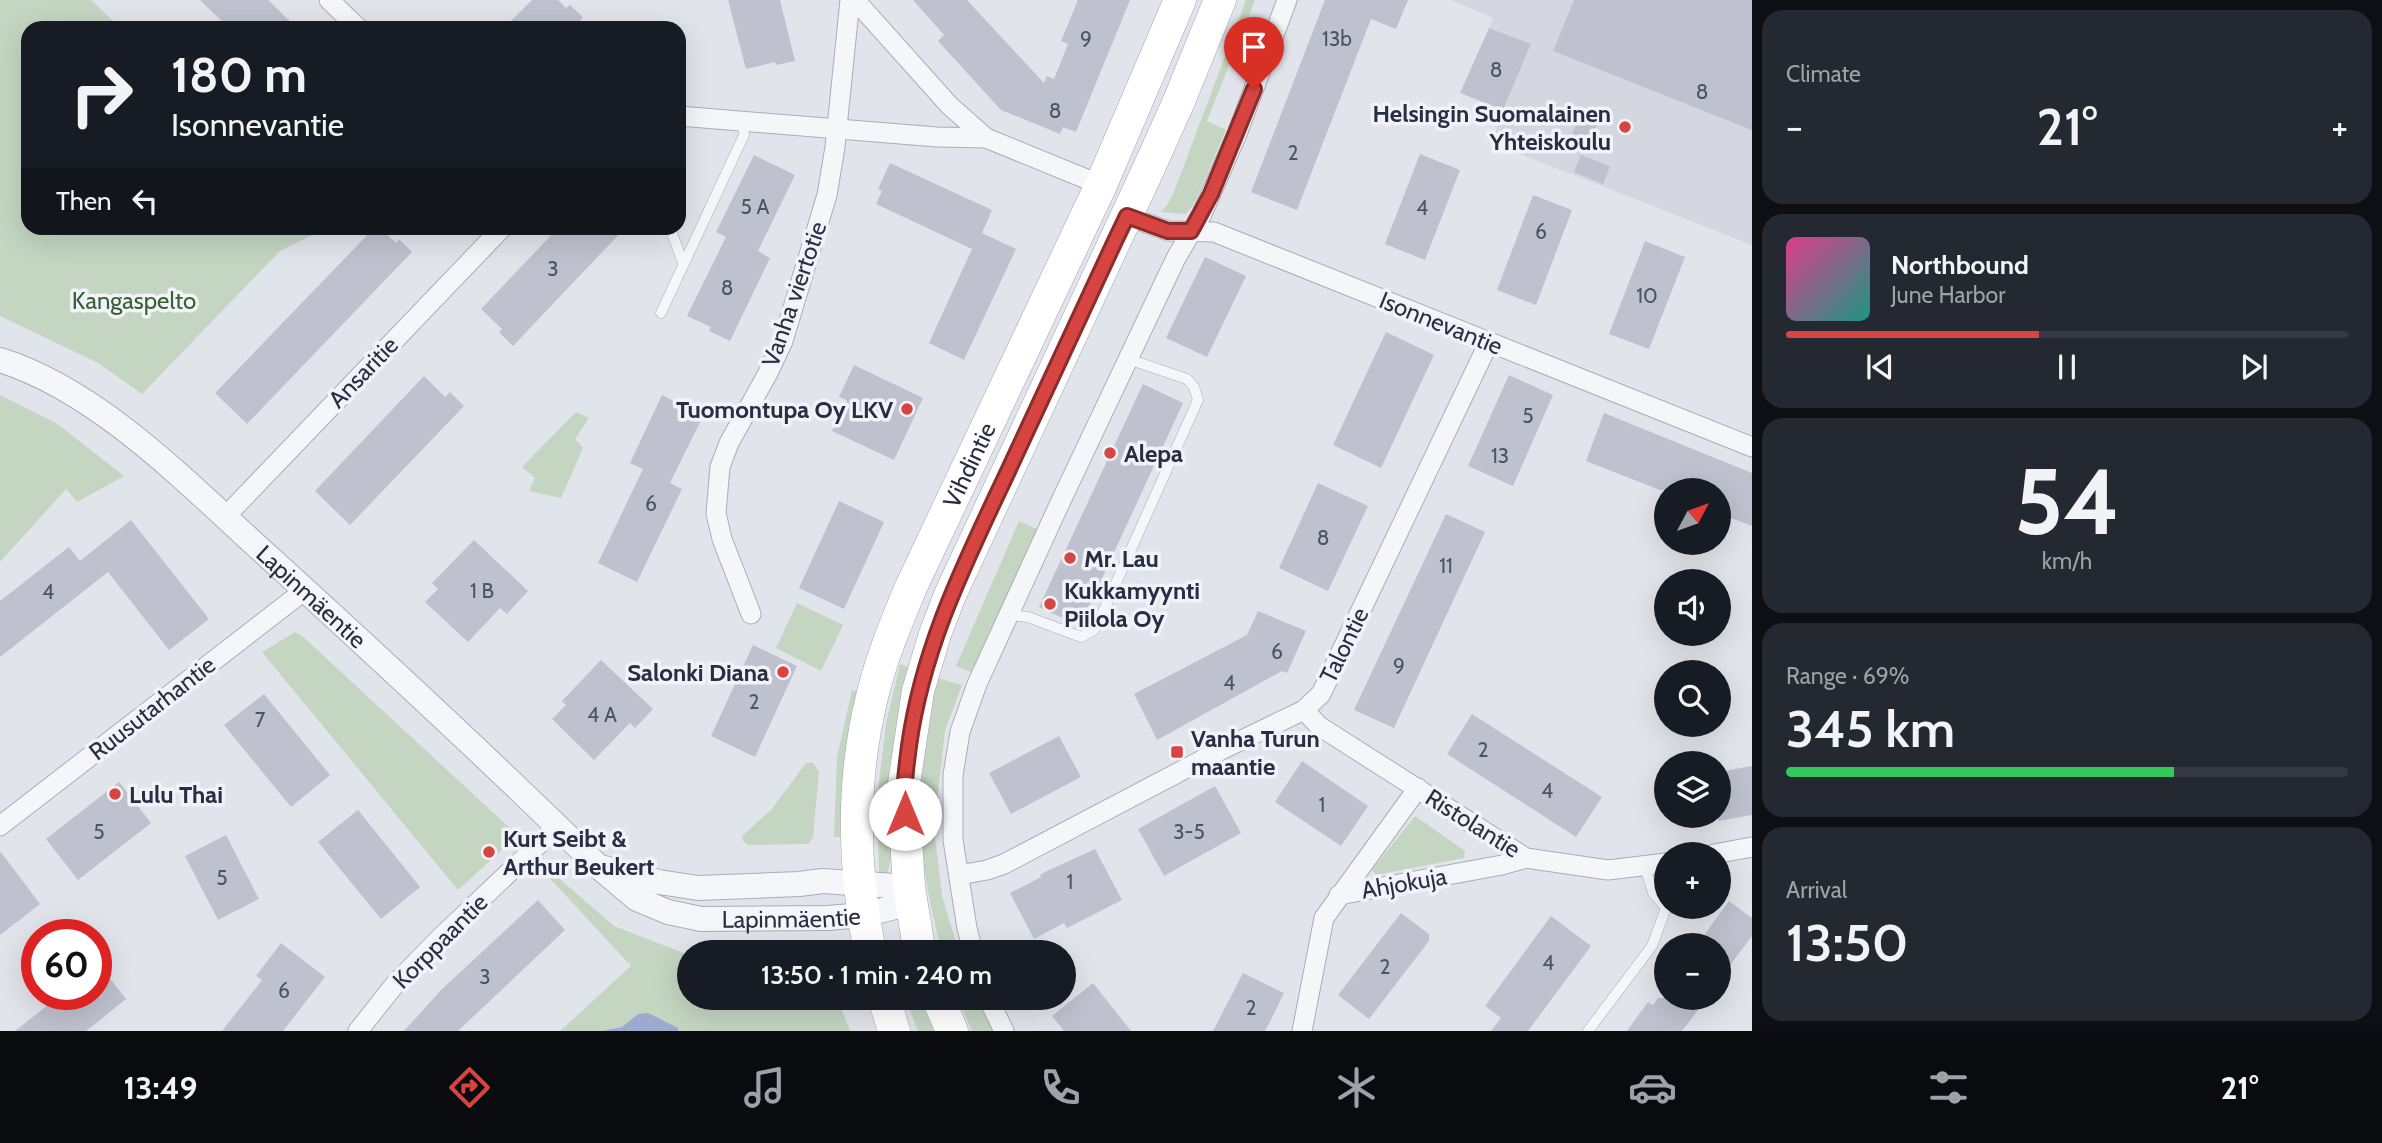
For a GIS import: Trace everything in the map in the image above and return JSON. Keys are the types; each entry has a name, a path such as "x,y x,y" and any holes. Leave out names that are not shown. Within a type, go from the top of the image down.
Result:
{"main road":[{"name":"Vihdintie","path":"868,940 859,883 858,785 872,698 886,650 911,587 1101,186 1180,0"},
{"name":"Vihdintie","path":"919,940 910,895 903,790 918,691 935,634 956,583 1179,101 1220,0"},
{"path":"888,1010 894,1031"},
{"path":"943,1010 952,1031"}],"street":[{"path":"329,0 351,21"},
{"path":"853,0 949,105 986,138 1101,186"},
{"name":"Vanha viertotie","path":"751,614 722,539 716,513 720,467 729,443 783,341 827,195 853,0"},
{"path":"971,940 953,840 955,755 960,732 977,684 1128,359 1202,214 1237,134 1287,0"},
{"path":"686,116 937,137 986,138"},
{"name":"Isonnevantie","path":"1127,216 1168,231 1214,232 1752,447"},
{"name":"Ansaritie","path":"225,517 495,235"},
{"name":"Talontie","path":"959,875 1004,864 1221,750 1304,710 1321,694 1489,342"},
{"name":"Lapinmäentie","path":"0,360 82,399 121,428 305,590 599,867 637,899 668,912 701,919 797,919 863,915 910,895"},
{"name":"Ruusutarhantie","path":"0,826 305,590"},
{"name":"Ristolantie","path":"1304,710 1319,726 1526,858 1608,870 1654,865"},
{"path":"1339,895 1418,788"},
{"name":"Korppaantie","path":"358,1031 396,983 432,946 558,826"},
{"path":"1731,851 1752,847"},
{"name":"Ahjokuja","path":"1302,1031 1324,918 1339,895 1502,865 1526,858"},
{"name":"Lapinmäentie","path":"599,867 659,882 698,888 823,881 859,883 910,895"},
{"path":"994,1010 1004,1031"}],"lane":[{"path":"661,313 744,135 743,119"},
{"path":"673,235 683,263"},
{"path":"1009,615 1028,617 1081,637 1094,630 1103,612 1198,400 1194,387 1187,379 1128,359"},
{"path":"1588,1031 1652,946 1666,908 1653,893 1645,867"}],"shaded area":[{"name":"Helsingin Suomalainen Yhteiskoulu","path":"1451,0 1752,0 1752,245 1492,143 1531,44 1489,28 1493,18"}],"green space":[{"name":"Kangaspelto","path":"0,0 91,0 113,21 21,21 21,235 313,235 280,251 142,394 98,363 0,316"},
{"path":"1246,0 1255,0 1207,121 1226,130 1194,204 1186,214 1161,212 1174,192"},
{"path":"0,395 56,423 124,476 77,502 66,489 0,562"},
{"path":"576,412 589,418 575,439 583,448 561,498 529,491 535,478 522,467"},
{"path":"1019,521 1039,530 971,672 956,666"},
{"path":"797,603 843,625 821,671 776,648"},
{"path":"295,632 512,830 515,838 458,890 262,652"},
{"path":"900,664 910,668 895,847 887,873 881,875 877,799 886,724"},
{"path":"934,677 962,685 945,731 934,829 942,896 955,940 939,940 928,890 919,806"},
{"path":"852,690 859,692 840,837 834,837 837,757"},
{"path":"806,763 813,763 819,772 813,837 808,844 748,845 742,836 771,810"},
{"path":"1415,816 1465,851 1464,858 1376,875 1372,870"},
{"path":"544,872 554,874 614,926 677,950 677,1010 842,1010 850,1031 560,1031 631,966"},
{"path":"910,1010 925,1010 934,1031 918,1031"},
{"path":"963,1010 983,1010 993,1031 972,1031"}],"water":[{"path":"648,1013 678,1028 678,1031 602,1031 622,1027 638,1014"}],"building":[{"path":"200,0 268,0 290,21 222,21"},
{"path":"532,0 558,0 566,8 570,5 583,17 580,21 511,21"},
{"path":"728,0 780,0 795,61 776,65 775,62 746,69"},
{"path":"913,0 967,0 1044,83 1047,76 1054,79 1068,44 1061,41 1078,0 1130,0 1076,132 1063,127 1060,134 1001,110 938,41 944,35"},
{"path":"1325,0 1408,0 1396,29 1371,19 1297,210 1251,192"},
{"path":"1574,0 1752,0 1752,130 1553,51"},
{"path":"1489,28 1531,44 1503,110 1460,93"},
{"path":"1582,110 1600,117 1587,149 1569,141"},
{"path":"1420,154 1460,170 1425,260 1385,244"},
{"path":"754,155 795,175 758,251 770,258 730,341 709,331 711,327 687,316 726,237 716,232"},
{"path":"1581,155 1610,166 1603,184 1574,172"},
{"path":"890,163 992,210 982,233 1016,249 964,360 929,343 972,249 876,204 882,191 878,189"},
{"path":"1533,195 1572,210 1536,305 1497,290"},
{"path":"367,235 387,235 396,243 399,239 412,252 247,424 215,393"},
{"path":"551,235 618,235 513,346 499,332 502,329 481,309"},
{"path":"1645,241 1685,257 1649,349 1609,334"},
{"path":"1205,257 1246,276 1207,357 1166,338"},
{"path":"1386,332 1434,355 1381,468 1333,445"},
{"path":"854,365 923,398 894,460 832,431 847,400 839,397"},
{"path":"1509,375 1553,395 1513,486 1468,466"},
{"path":"424,376 445,397 450,392 464,406 350,525 315,491"},
{"path":"1143,384 1183,403 1080,626 1039,607"},
{"path":"662,395 686,407 688,404 705,412 670,483 682,489 637,582 598,563 643,469 630,463"},
{"path":"1604,413 1752,473 1752,526 1731,518 1731,478 1654,478 1654,488 1586,461"},
{"path":"1318,483 1368,506 1328,591 1279,568"},
{"path":"839,501 884,522 844,609 799,588"},
{"path":"1446,514 1485,532 1394,728 1354,710"},
{"path":"131,520 209,619 169,650 108,572 0,657 0,601 69,547 80,561"},
{"path":"474,540 528,591 507,614 500,608 468,642 425,602 438,589 432,583"},
{"path":"1258,611 1306,631 1287,673 1282,671 1157,740 1134,694 1247,635"},
{"path":"753,645 797,666 755,757 711,736"},
{"path":"601,660 653,709 635,728 630,723 594,760 552,719 566,705 562,701"},
{"path":"264,694 330,775 291,807 224,725"},
{"path":"1472,714 1602,797 1576,837 1447,754"},
{"path":"1059,736 1081,777 1011,814 989,773"},
{"path":"1302,761 1368,806 1341,846 1275,802"},
{"path":"1752,766 1752,815 1731,819 1731,770"},
{"path":"119,782 151,823 78,880 46,839"},
{"path":"1215,786 1241,833 1164,876 1138,829"},
{"path":"358,810 420,887 381,919 318,842"},
{"path":"226,835 259,899 218,920 185,856"},
{"path":"1095,849 1122,900 1067,928 1064,923 1034,939 1010,893 1047,871"},
{"path":"0,851 40,904 0,935"},
{"path":"538,900 565,930 458,1031 404,1031 442,989"},
{"path":"1731,902 1752,918 1752,936 1731,964 1731,933 1706,933 1716,919 1731,919"},
{"path":"1401,913 1429,934 1429,941 1369,1019 1338,995"},
{"path":"1551,916 1591,946 1528,1031 1491,1031 1501,1018 1485,1006"},
{"path":"281,943 325,977 283,1031 222,1031 262,980 256,976"},
{"path":"1243,973 1284,993 1271,1020 1265,1031 1213,1031"},
{"path":"112,981 126,999 86,1031 15,1031 42,1010 112,1010"},
{"path":"1093,983 1131,1031 1064,1031 1052,1016 1059,1010 1076,1010 1076,997"},
{"path":"1648,1002 1653,1005 1654,1010 1698,1010 1682,1031 1627,1031"}],"place":[{"name":"Helsingin Suomalainen Yhteiskoulu","path":"1625,127"},
{"name":"Tuomontupa Oy LKV","path":"907,409"},
{"name":"Alepa","path":"1110,453"},
{"name":"Mr. Lau","path":"1070,558"},
{"name":"Kukkamyynti Piilola Oy","path":"1050,604"},
{"name":"Salonki Diana","path":"783,672"},
{"name":"Vanha Turun maantie","path":"1177,752"},
{"name":"Lulu Thai","path":"115,794"},
{"name":"Kurt Seibt & Arthur Beukert","path":"489,852"}],"route":[{"path":"905,814 903,790 912,727 918,691 935,634 950,595 1127,216 1168,231 1191,231 1211,194 1254,89"}]}
